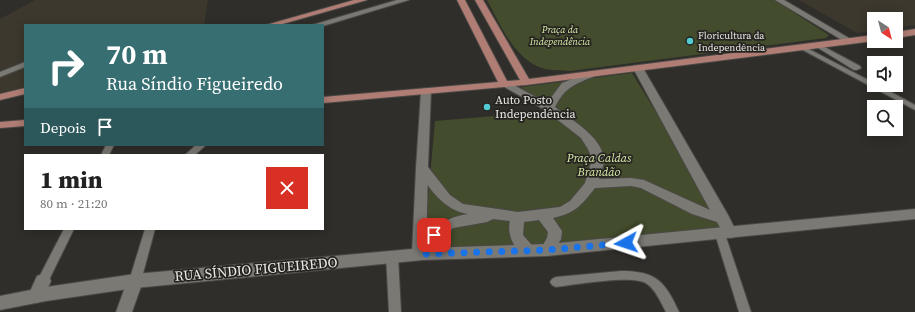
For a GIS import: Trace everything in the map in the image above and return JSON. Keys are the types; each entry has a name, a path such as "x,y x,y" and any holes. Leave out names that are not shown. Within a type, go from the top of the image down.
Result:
{"main road":[{"path":"274,24 363,0"},
{"path":"461,0 504,84"},
{"path":"479,0 496,27 515,66 526,82"},
{"path":"903,34 915,32"},
{"path":"324,100 526,82 867,39"},
{"path":"0,97 24,91"},
{"path":"0,125 24,123"}],"street":[{"path":"320,24 405,0"},
{"path":"779,0 850,41"},
{"path":"789,0 860,40"},
{"path":"638,68 723,219 725,233"},
{"path":"549,108 560,88 570,82 592,74"},
{"path":"422,168 451,204 468,210 518,217 563,211 575,204 591,184 598,159 594,148 585,136 549,108 504,84"},
{"path":"421,254 422,168 426,92"},
{"path":"591,184 631,182 644,184 697,210 723,219"},
{"path":"421,254 547,250 915,214"},
{"path":"421,254 434,235 446,226 460,220 498,215"},
{"path":"542,215 555,231 554,239 547,250"},
{"path":"518,217 514,228 515,235 529,250"},
{"name":"RUA SÍNDIO FIGUEIREDO","path":"0,303 135,281 421,254"},
{"path":"36,296 43,281"},
{"path":"124,312 135,281"}],"lane":[{"path":"817,45 857,68"},
{"path":"801,47 915,108"},
{"path":"0,75 24,64"},
{"path":"190,154 201,146"},
{"path":"43,281 68,230"},
{"path":"135,281 150,230"},
{"path":"725,233 744,312"},
{"path":"392,256 395,312"},
{"path":"556,282 628,275 643,276 651,281 673,312"}],"shaded area":[{"path":"35,0 208,0 204,24 24,24 24,87 0,93 0,19"},
{"path":"799,0 915,0 915,25 903,27 903,12 867,12 867,32 857,33"}],"green space":[{"name":"Praça da Independência","path":"487,0 774,0 829,35 826,38 570,71 552,70 542,68 523,57 509,40"},
{"name":"Praça Caldas Brandão","path":"632,73 730,233 423,254 435,121 543,112 521,87"}],"place":[{"name":"Floricultura da Independência","path":"690,41"},
{"name":"Auto Posto Independência","path":"487,107"}],"route":[{"path":"434,235 423,254 547,250 626,243"}]}
